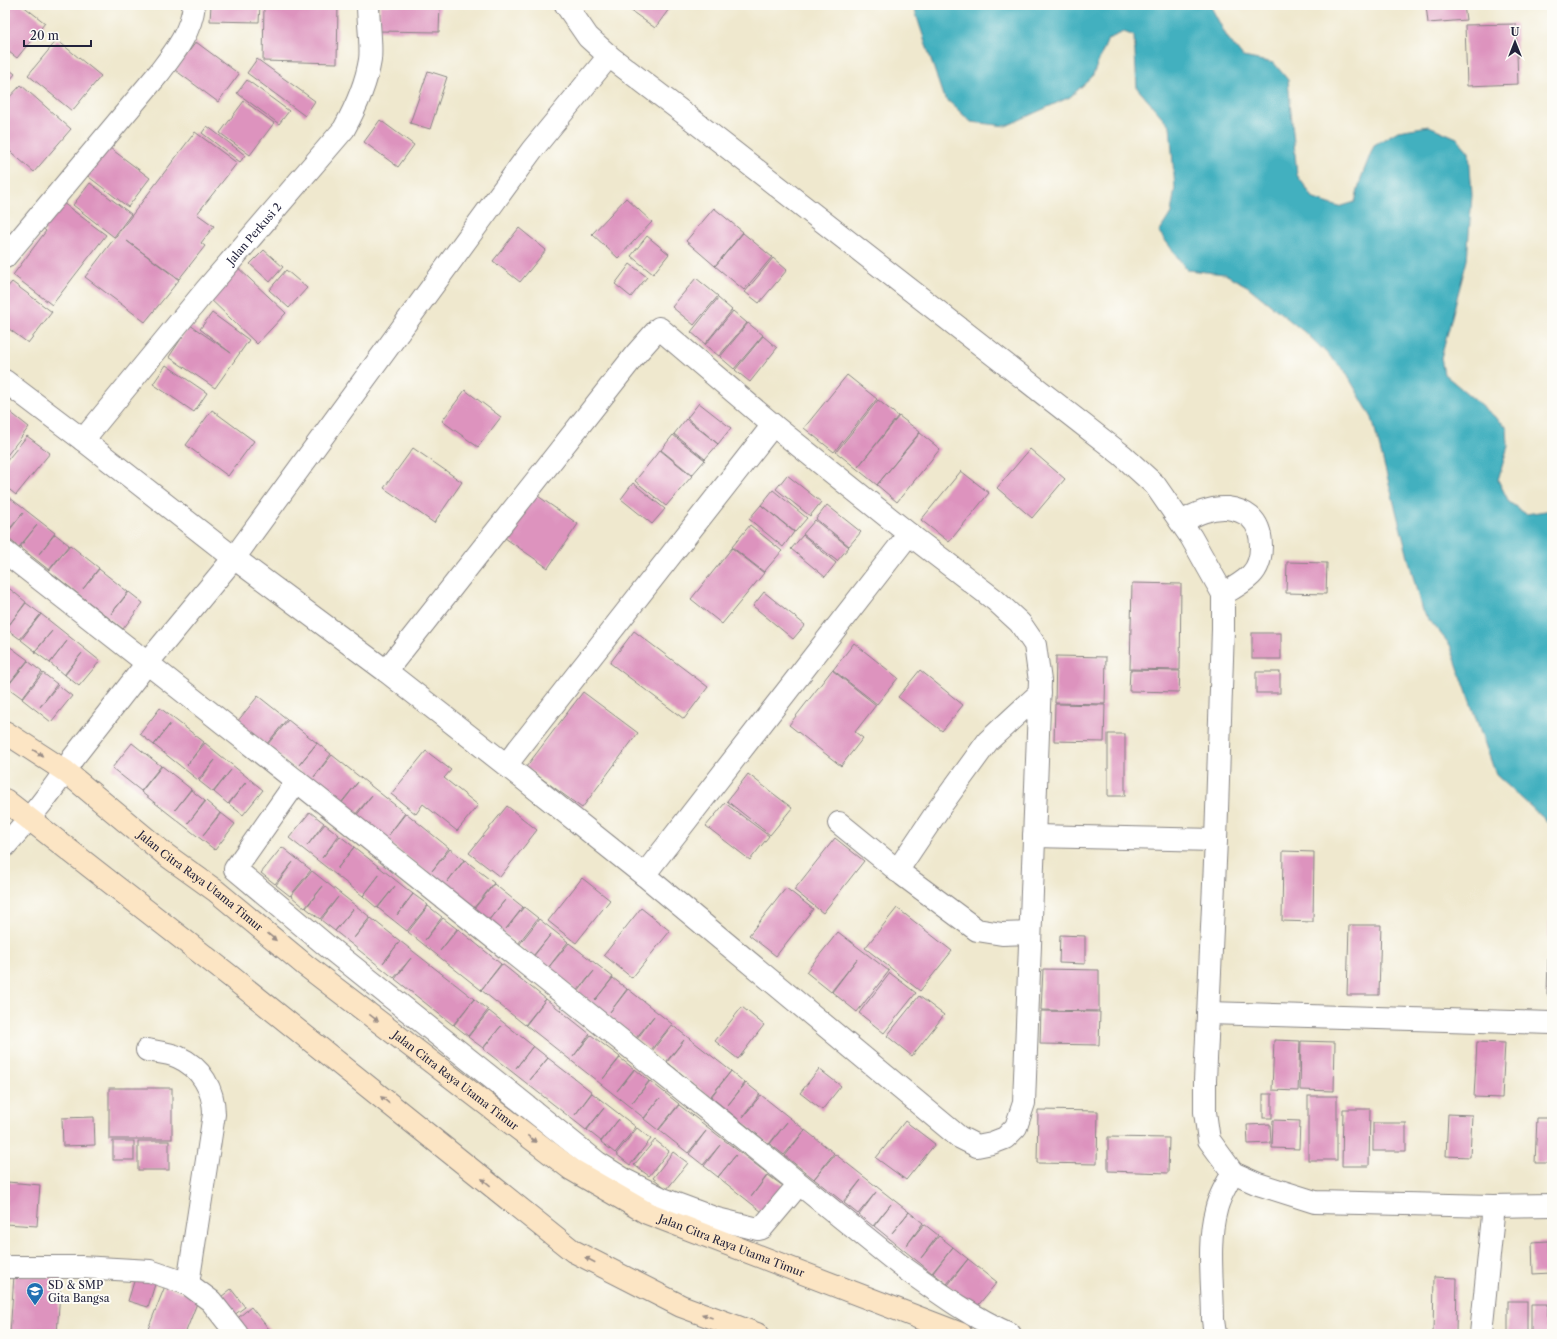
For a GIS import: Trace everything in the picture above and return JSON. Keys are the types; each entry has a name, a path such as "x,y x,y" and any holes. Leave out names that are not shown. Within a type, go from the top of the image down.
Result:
{"main road":[{"name":"Jalan Citra Raya Utama Timur","path":"5,732 65,771 166,855 216,891 305,965 571,1169 647,1213 961,1334"},
{"path":"5,800 230,976 573,1251 681,1306 757,1334"}],"street":[{"path":"5,256 159,73 182,43 193,15 194,5"},
{"name":"Jalan Perkusi 2","path":"83,440 206,291 344,129 356,106 365,80 370,59 368,5"},
{"path":"566,5 588,37 609,56 1122,455 1155,485 1181,522 1223,594 1216,840 1205,1081 1206,1119 1209,1140 1233,1173 1258,1184 1315,1202 1494,1206 1552,1205"},
{"path":"5,846 29,820 73,758 148,662 234,558 532,150 609,56"},
{"path":"5,381 234,558 386,671 506,765 644,875 959,1137 977,1146 992,1143 1005,1138 1016,1127 1024,1103 1040,693 1040,681 1035,645 1020,623 995,600 909,534 773,425 659,328 635,355 386,671"},
{"path":"506,765 773,425"},
{"path":"1181,522 1202,512 1227,508 1241,511 1251,517 1257,527 1261,543 1261,554 1256,567 1251,576 1223,594"},
{"path":"644,875 909,534"},
{"path":"5,552 148,662 799,1184 919,1278 983,1320 1010,1334"},
{"path":"897,870 988,741 1040,693"},
{"path":"297,781 235,869 376,985 598,1163 625,1180 663,1199 717,1219 758,1229 762,1228 799,1184"},
{"path":"839,823 897,870 977,930 1002,934 1030,933"},
{"path":"1034,836 1216,840"},
{"path":"1208,1013 1552,1023"},
{"path":"147,1050 178,1056 191,1065 202,1075 209,1087 214,1101 214,1114 188,1284"},
{"path":"1215,1334 1213,1320 1211,1237 1216,1210 1222,1194 1233,1173"},
{"path":"1481,1334 1494,1206"},
{"path":"5,1266 81,1266 150,1271 188,1284 211,1301 236,1334"}],"water":[{"path":"913,5 1210,5 1227,37 1243,57 1274,63 1288,80 1297,175 1314,199 1339,207 1355,202 1361,178 1374,145 1398,131 1429,126 1457,138 1469,152 1472,195 1467,260 1441,358 1444,374 1507,427 1508,446 1498,480 1509,502 1526,514 1552,510 1552,826 1496,775 1450,645 1422,611 1372,418 1345,371 1308,335 1247,286 1225,274 1187,270 1159,232 1171,213 1175,188 1170,126 1137,88 1134,36 1124,32 1108,39 1092,77 1070,97 1006,126 971,122 943,96"}],"building":[{"path":"5,5 22,5 45,23 17,58 5,49"},
{"path":"211,5 260,5 259,22 210,21"},
{"path":"264,5 338,5 337,63 263,61"},
{"path":"380,5 440,5 439,32 379,31"},
{"path":"623,5 672,5 655,28"},
{"path":"1426,5 1464,5 1466,20 1428,23"},
{"path":"1516,24 1518,84 1467,86 1465,25"},
{"path":"57,40 101,76 72,111 28,75"},
{"path":"196,42 239,74 218,102 175,70"},
{"path":"257,59 315,101 305,116 247,73"},
{"path":"5,66 15,74 5,86"},
{"path":"428,71 447,77 430,129 410,123"},
{"path":"247,80 289,111 279,124 237,93"},
{"path":"21,85 71,129 34,172 5,147 5,102"},
{"path":"244,101 274,123 250,155 220,133"},
{"path":"380,120 414,145 398,167 364,142"},
{"path":"207,126 245,155 240,162 202,133"},
{"path":"195,132 237,163 197,214 214,226 201,243 205,246 179,279 127,241 179,280 145,322 85,277"},
{"path":"106,145 150,178 128,207 85,174"},
{"path":"90,183 131,214 114,237 73,205"},
{"path":"626,198 652,222 618,258 592,234"},
{"path":"59,200 106,235 52,305 13,275 46,231 39,225"},
{"path":"714,208 743,232 715,266 686,241"},
{"path":"519,228 546,250 520,282 493,261"},
{"path":"743,233 772,257 744,290 715,266"},
{"path":"647,236 669,254 653,274 631,256"},
{"path":"264,250 283,267 270,282 250,264"},
{"path":"773,258 787,270 759,303 745,292"},
{"path":"234,264 286,313 257,344 205,294"},
{"path":"630,264 647,277 631,297 615,284"},
{"path":"286,270 307,288 289,308 269,290"},
{"path":"696,278 718,296 694,325 672,307"},
{"path":"12,282 52,312 28,343 5,326 5,290"},
{"path":"718,298 732,310 705,344 691,332"},
{"path":"733,311 747,323 719,356 705,345"},
{"path":"212,313 249,340 215,388 169,357 190,325 231,353 200,329"},
{"path":"748,323 763,335 734,369 720,357"},
{"path":"763,336 777,348 750,382 735,370"},
{"path":"166,365 207,393 194,412 153,384"},
{"path":"847,375 877,399 834,452 804,428"},
{"path":"465,390 501,417 478,447 442,421"},
{"path":"878,400 898,416 858,467 899,416 920,432 877,485 836,452"},
{"path":"699,403 731,428 718,444 687,418"},
{"path":"5,408 29,427 5,458"},
{"path":"212,410 254,441 228,476 186,445"},
{"path":"686,419 718,444 705,459 674,434"},
{"path":"920,433 940,449 897,502 877,485"},
{"path":"673,435 705,460 692,475 661,450"},
{"path":"27,436 50,453 16,495 5,486 5,463"},
{"path":"413,448 462,482 434,523 384,488"},
{"path":"1030,449 1065,479 1032,518 997,488"},
{"path":"660,450 692,476 666,506 635,481"},
{"path":"961,471 989,493 949,542 921,520"},
{"path":"787,475 821,502 810,516 776,489"},
{"path":"633,483 665,509 652,524 621,499"},
{"path":"773,490 807,518 795,532 761,505"},
{"path":"5,494 55,533 39,554 55,534 69,545 49,570 20,547 37,525 19,547 5,536 23,513 5,534 5,505 8,502 5,504"},
{"path":"535,494 578,524 548,568 505,538"},
{"path":"761,505 794,532 783,547 749,519"},
{"path":"827,505 861,532 849,546 816,519"},
{"path":"815,520 849,547 837,561 803,534"},
{"path":"750,525 782,551 764,572 732,547"},
{"path":"803,535 836,563 825,577 791,549"},
{"path":"70,545 99,568 83,589 99,569 128,592 111,614 129,592 143,603 123,629 49,571"},
{"path":"732,548 764,573 722,624 691,599"},
{"path":"1287,562 1327,563 1326,594 1286,593"},
{"path":"1132,583 1181,584 1180,670 1130,669"},
{"path":"5,585 26,602 9,625 26,603 41,614 20,639 5,628"},
{"path":"764,592 805,625 793,639 753,606"},
{"path":"41,614 100,661 79,686 65,675 82,653 64,675 35,652 52,631 35,651 21,640"},
{"path":"634,631 708,687 684,719 610,663"},
{"path":"1252,633 1281,633 1281,659 1252,659"},
{"path":"5,643 28,660 7,686 5,685 5,659 10,653 5,658"},
{"path":"854,643 898,678 877,704 833,670"},
{"path":"1056,656 1106,657 1105,704 1055,703"},
{"path":"28,661 42,672 22,698 7,687"},
{"path":"832,670 876,705 855,732 863,738 841,766 789,725"},
{"path":"920,670 963,705 942,731 898,697"},
{"path":"1130,670 1180,671 1179,692 1129,691"},
{"path":"1256,672 1280,672 1280,693 1256,693"},
{"path":"43,673 57,684 40,707 58,685 72,696 51,722 22,699"},
{"path":"583,692 638,733 582,808 526,767"},
{"path":"258,696 287,719 266,745 237,722"},
{"path":"1055,704 1105,705 1104,742 1054,741"},
{"path":"160,708 204,742 187,765 205,743 263,790 243,815 229,804 246,782 228,804 214,792 231,770 213,792 199,781 215,760 198,780 140,734"},
{"path":"288,720 331,754 314,777 332,755 405,813 388,836 406,813 449,848 432,871 450,849 464,860 447,882 465,860 494,883 473,909 356,816 372,795 355,815 341,804 358,782 340,804 267,745"},
{"path":"1108,734 1125,734 1125,796 1108,796"},
{"path":"132,743 161,766 141,791 112,768"},
{"path":"426,751 451,770 444,778 478,805 457,831 423,804 416,814 391,794"},
{"path":"162,766 191,789 175,810 191,790 205,801 188,823 206,801 220,813 203,835 221,813 235,824 215,850 141,792"},
{"path":"748,774 792,808 770,835 727,801"},
{"path":"725,803 769,836 750,860 706,826"},
{"path":"507,806 537,830 500,877 469,853"},
{"path":"310,812 324,823 307,846 325,824 339,835 322,858 340,836 428,905 407,931 378,908 395,886 377,908 289,838"},
{"path":"835,838 864,861 823,913 794,890"},
{"path":"282,847 311,870 290,896 276,885 293,862 275,884 261,873"},
{"path":"1283,851 1314,852 1313,922 1282,921"},
{"path":"312,871 370,917 354,938 371,918 474,999 453,1025 395,979 411,958 394,978 321,920 338,897 320,919 306,908 323,886 305,908 291,896"},
{"path":"582,878 610,900 576,943 548,921"},
{"path":"494,884 523,907 506,929 524,907 538,918 518,944 474,909"},
{"path":"786,888 813,909 776,956 749,935"},
{"path":"428,906 442,917 425,940 443,918 457,929 440,951 458,929 501,964 481,990 408,932"},
{"path":"641,908 670,931 632,978 604,955"},
{"path":"897,908 952,951 920,991 865,948"},
{"path":"539,919 568,942 548,968 533,957 551,934 533,956 519,945"},
{"path":"1549,921 1552,921 1552,995 1547,995"},
{"path":"1349,925 1381,925 1379,995 1347,995"},
{"path":"838,932 889,971 857,1012 832,992 857,959 831,992 806,972"},
{"path":"1060,935 1085,936 1085,964 1059,963"},
{"path":"569,943 613,977 595,1000 613,978 627,989 610,1012 628,989 672,1024 651,1050 637,1039 654,1016 636,1038 578,992 594,971 577,991 548,968"},
{"path":"502,964 546,999 525,1025 481,990"},
{"path":"1043,969 1099,970 1099,1011 1041,1010"},
{"path":"890,973 916,993 884,1033 859,1013"},
{"path":"919,996 944,1015 912,1056 887,1036"},
{"path":"474,999 488,1010 468,1036 454,1025"},
{"path":"546,999 590,1034 573,1057 591,1035 620,1057 602,1080 620,1058 634,1069 617,1091 635,1069 649,1081 632,1103 650,1081 679,1104 658,1130 644,1119 660,1098 644,1118 526,1025"},
{"path":"742,1007 764,1025 738,1059 715,1041"},
{"path":"489,1011 592,1092 575,1115 592,1093 636,1127 615,1153 601,1142 619,1119 601,1141 587,1130 604,1108 586,1130 483,1049 501,1026 483,1048 468,1037"},
{"path":"1041,1011 1100,1012 1099,1045 1040,1044"},
{"path":"672,1025 731,1071 710,1097 667,1062 684,1040 666,1062 652,1051"},
{"path":"1274,1040 1300,1041 1298,1091 1272,1090"},
{"path":"1301,1041 1335,1042 1334,1091 1300,1090"},
{"path":"1477,1042 1505,1043 1502,1098 1474,1097"},
{"path":"819,1069 841,1086 822,1110 800,1093"},
{"path":"731,1071 745,1083 728,1105 746,1083 760,1094 743,1117 761,1095 805,1130 784,1155 770,1144 787,1122 769,1144 711,1097"},
{"path":"109,1088 172,1088 172,1139 109,1139"},
{"path":"1263,1094 1272,1094 1272,1118 1263,1118"},
{"path":"1308,1096 1337,1096 1337,1160 1308,1160"},
{"path":"679,1105 768,1174 751,1197 768,1175 783,1186 762,1212 704,1166 720,1145 703,1165 689,1154 706,1131 688,1153 659,1130"},
{"path":"1343,1109 1370,1109 1369,1166 1342,1166"},
{"path":"1038,1110 1098,1111 1097,1164 1037,1163"},
{"path":"1448,1114 1472,1115 1470,1157 1446,1156"},
{"path":"94,1117 95,1145 63,1146 62,1118"},
{"path":"1537,1118 1552,1118 1552,1163 1535,1163"},
{"path":"1273,1120 1300,1121 1299,1149 1272,1148"},
{"path":"905,1121 935,1144 906,1180 876,1158"},
{"path":"1373,1123 1406,1123 1406,1151 1373,1151"},
{"path":"1270,1124 1271,1143 1248,1144 1247,1125"},
{"path":"637,1128 651,1139 630,1165 616,1154"},
{"path":"805,1130 834,1153 814,1179 785,1156"},
{"path":"1108,1137 1169,1138 1168,1173 1108,1171"},
{"path":"655,1140 669,1151 649,1176 634,1165"},
{"path":"113,1141 134,1141 134,1160 113,1160"},
{"path":"138,1141 169,1141 169,1170 138,1170"},
{"path":"673,1152 688,1163 667,1189 653,1178"},
{"path":"835,1154 923,1223 906,1246 924,1224 938,1235 921,1258 939,1236 953,1247 932,1273 874,1226 891,1204 873,1226 859,1215 876,1192 858,1214 844,1203 861,1180 843,1202 814,1179"},
{"path":"8,1182 40,1185 37,1226 5,1224"},
{"path":"1549,1241 1550,1273 1533,1274 1532,1242"},
{"path":"953,1247 968,1259 947,1284 933,1273"},
{"path":"968,1259 997,1282 976,1308 948,1285"},
{"path":"137,1272 157,1278 148,1307 128,1301"},
{"name":"SD & SMP Gita Bangsa","path":"14,1275 61,1278 57,1334 10,1334"},
{"path":"1434,1277 1457,1278 1456,1334 1433,1334"},
{"path":"165,1286 199,1298 185,1334 146,1334"},
{"path":"231,1289 245,1307 230,1318 216,1301"},
{"path":"1508,1301 1527,1301 1527,1334 1508,1334"},
{"path":"1531,1304 1548,1304 1547,1334 1531,1334"},
{"path":"251,1307 273,1334 242,1334 233,1322"}],"place":[{"name":"SD & SMP Gita Bangsa","path":"35,1306"}]}
